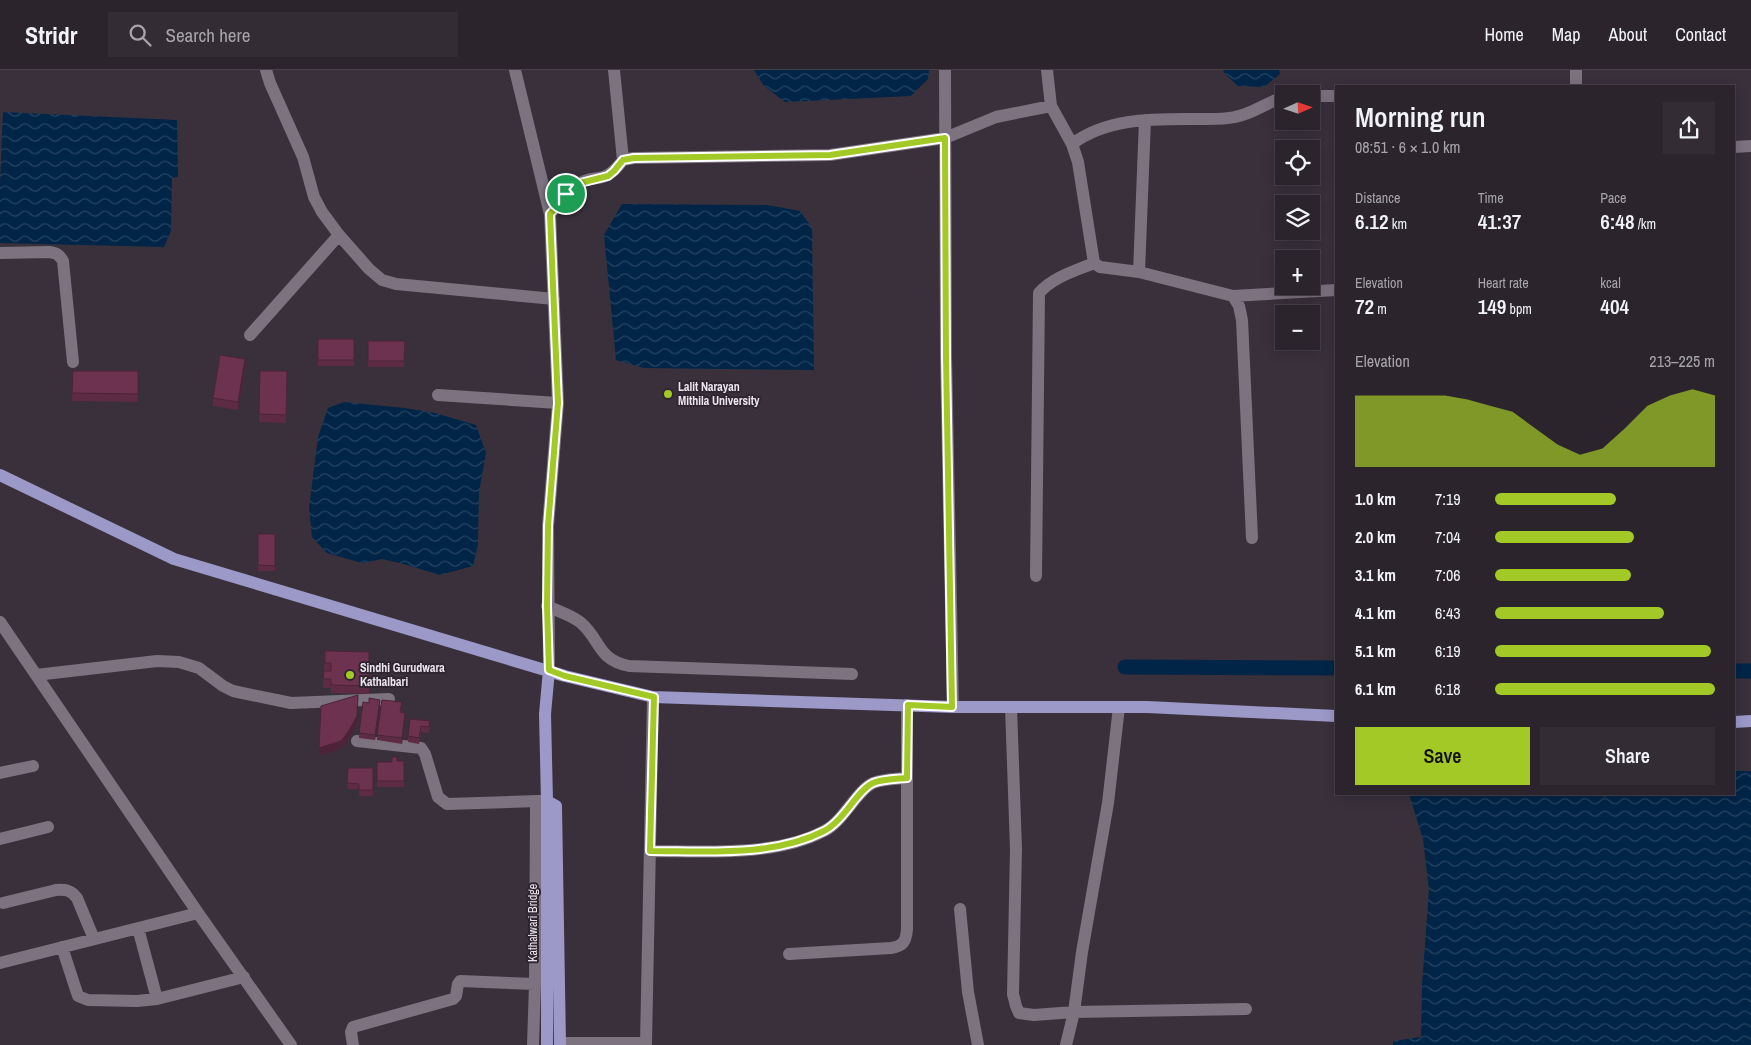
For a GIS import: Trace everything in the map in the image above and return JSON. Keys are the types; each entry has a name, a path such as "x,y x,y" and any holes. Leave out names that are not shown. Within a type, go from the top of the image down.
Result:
{"main road":[{"path":"0,475 174,559 565,676 654,697 952,707 1119,706 1335,716"},
{"name":"Kathalwari Bridge","path":"547,1045 542,801 544,723 549,670"},
{"path":"1735,722 1751,721"},
{"path":"542,801 556,806 560,1044"}],"street":[{"path":"266,70 303,157 314,197 322,212 338,236 382,280 396,284 554,299"},
{"path":"515,70 550,214 558,403 548,526 547,606 549,670"},
{"path":"614,70 623,160"},
{"path":"945,70 946,356 952,707"},
{"path":"1047,70 1051,106 1072,144 1078,162 1091,253 1094,262 1100,267 1139,272 1233,296 1335,290"},
{"path":"1576,70 1576,85"},
{"path":"1320,96 1335,96"},
{"path":"1072,144 1085,134 1112,124 1145,120 1234,117 1253,112 1275,101"},
{"path":"550,214 576,184 608,176 623,160 634,158 830,155 945,138 996,117 1051,106"},
{"path":"1139,272 1145,120"},
{"path":"1735,147 1751,146"},
{"path":"250,335 338,236"},
{"path":"0,253 49,252 60,256 63,261 73,362"},
{"path":"1036,576 1039,293 1055,279 1094,262"},
{"path":"1233,296 1239,306 1242,320 1252,538"},
{"path":"438,395 558,403"},
{"path":"547,606 580,622 606,655 618,664 852,674"},
{"path":"0,622 198,913 291,1045"},
{"path":"36,675 157,661 179,662 199,668 233,691 291,703 389,699"},
{"path":"560,1044 646,1043 654,697"},
{"path":"789,954 891,948 906,942 908,705"},
{"path":"1066,1045 1074,1012 1082,952 1108,803 1119,706"},
{"path":"1011,707 1016,849 1013,994 1019,1013 1034,1015 1074,1012 1246,1009"},
{"path":"357,741 421,748 425,754 438,797 448,804 542,801 535,818 533,1045"},
{"path":"0,773 33,766"},
{"path":"650,851 762,849 798,841 826,830 838,821 871,784 907,778"},
{"path":"0,839 48,827"},
{"path":"3,903 56,890 72,892 94,939"},
{"path":"960,909 968,992 978,1045"},
{"path":"0,963 198,913"},
{"path":"138,928 157,999"},
{"path":"62,947 74,987 81,999 137,1001 157,999 244,977"},
{"path":"353,1045 351,1032 353,1027 453,999 456,996 460,981 535,984"}],"water":[{"path":"754,70 929,70 928,79 911,96 785,102 764,86"},
{"path":"1224,70 1279,70 1280,74 1264,87 1238,86 1223,72"},
{"path":"3,112 177,120 178,177 172,178 171,231 164,247 0,243"},
{"path":"622,204 767,205 800,211 812,228 814,370 644,368 616,360 604,235"},
{"path":"344,402 435,413 476,425 486,453 479,492 478,544 473,566 440,575 382,559 362,563 327,553 312,537 309,508 318,437 328,408"},
{"path":"1735,771 1751,771 1751,1045 1393,1045 1393,1041 1421,1037 1422,985 1429,890 1423,839 1409,795 1598,795 1605,797 1610,795 1735,795"}],"building":[{"path":"318,339 354,339 354,360 318,360"},
{"path":"368,341 405,341 404,361 368,361"},
{"path":"220,355 245,359 238,402 213,398"},
{"path":"73,371 138,371 138,394 72,393"},
{"path":"260,371 287,371 286,415 259,414"},
{"path":"258,534 275,534 275,566 258,565"},
{"name":"Sindhi Gurudwara Kathalbari","path":"325,651 369,652 369,686 331,685 331,679 323,679 324,671 331,671 331,663 325,663"},
{"path":"358,695 357,716 348,732 341,741 319,748 321,706"},
{"path":"369,698 380,700 375,735 359,733 363,702 369,703"},
{"path":"382,700 402,702 400,712 405,713 402,738 377,735"},
{"path":"410,719 430,721 429,727 421,726 419,738 408,736"},
{"path":"392,757 397,757 397,761 404,761 404,781 377,781 377,762 392,762"},
{"path":"348,768 373,768 373,790 359,790 359,784 347,783"}],"waterway":[{"path":"1125,667 1335,668"},
{"path":"1735,671 1751,671"}],"place":[{"name":"Lalit Narayan Mithila University","path":"668,394"},
{"name":"Sindhi Gurudwara Kathalbari","path":"350,675"}],"route":[{"path":"945,138 946,356 952,707 908,705 907,778 871,784 838,821 815,836 762,849 650,851 654,697 565,676 549,670 547,606 548,526 558,403 550,214 566,194 576,184 608,176 623,160 634,158 830,155 945,138"}]}
